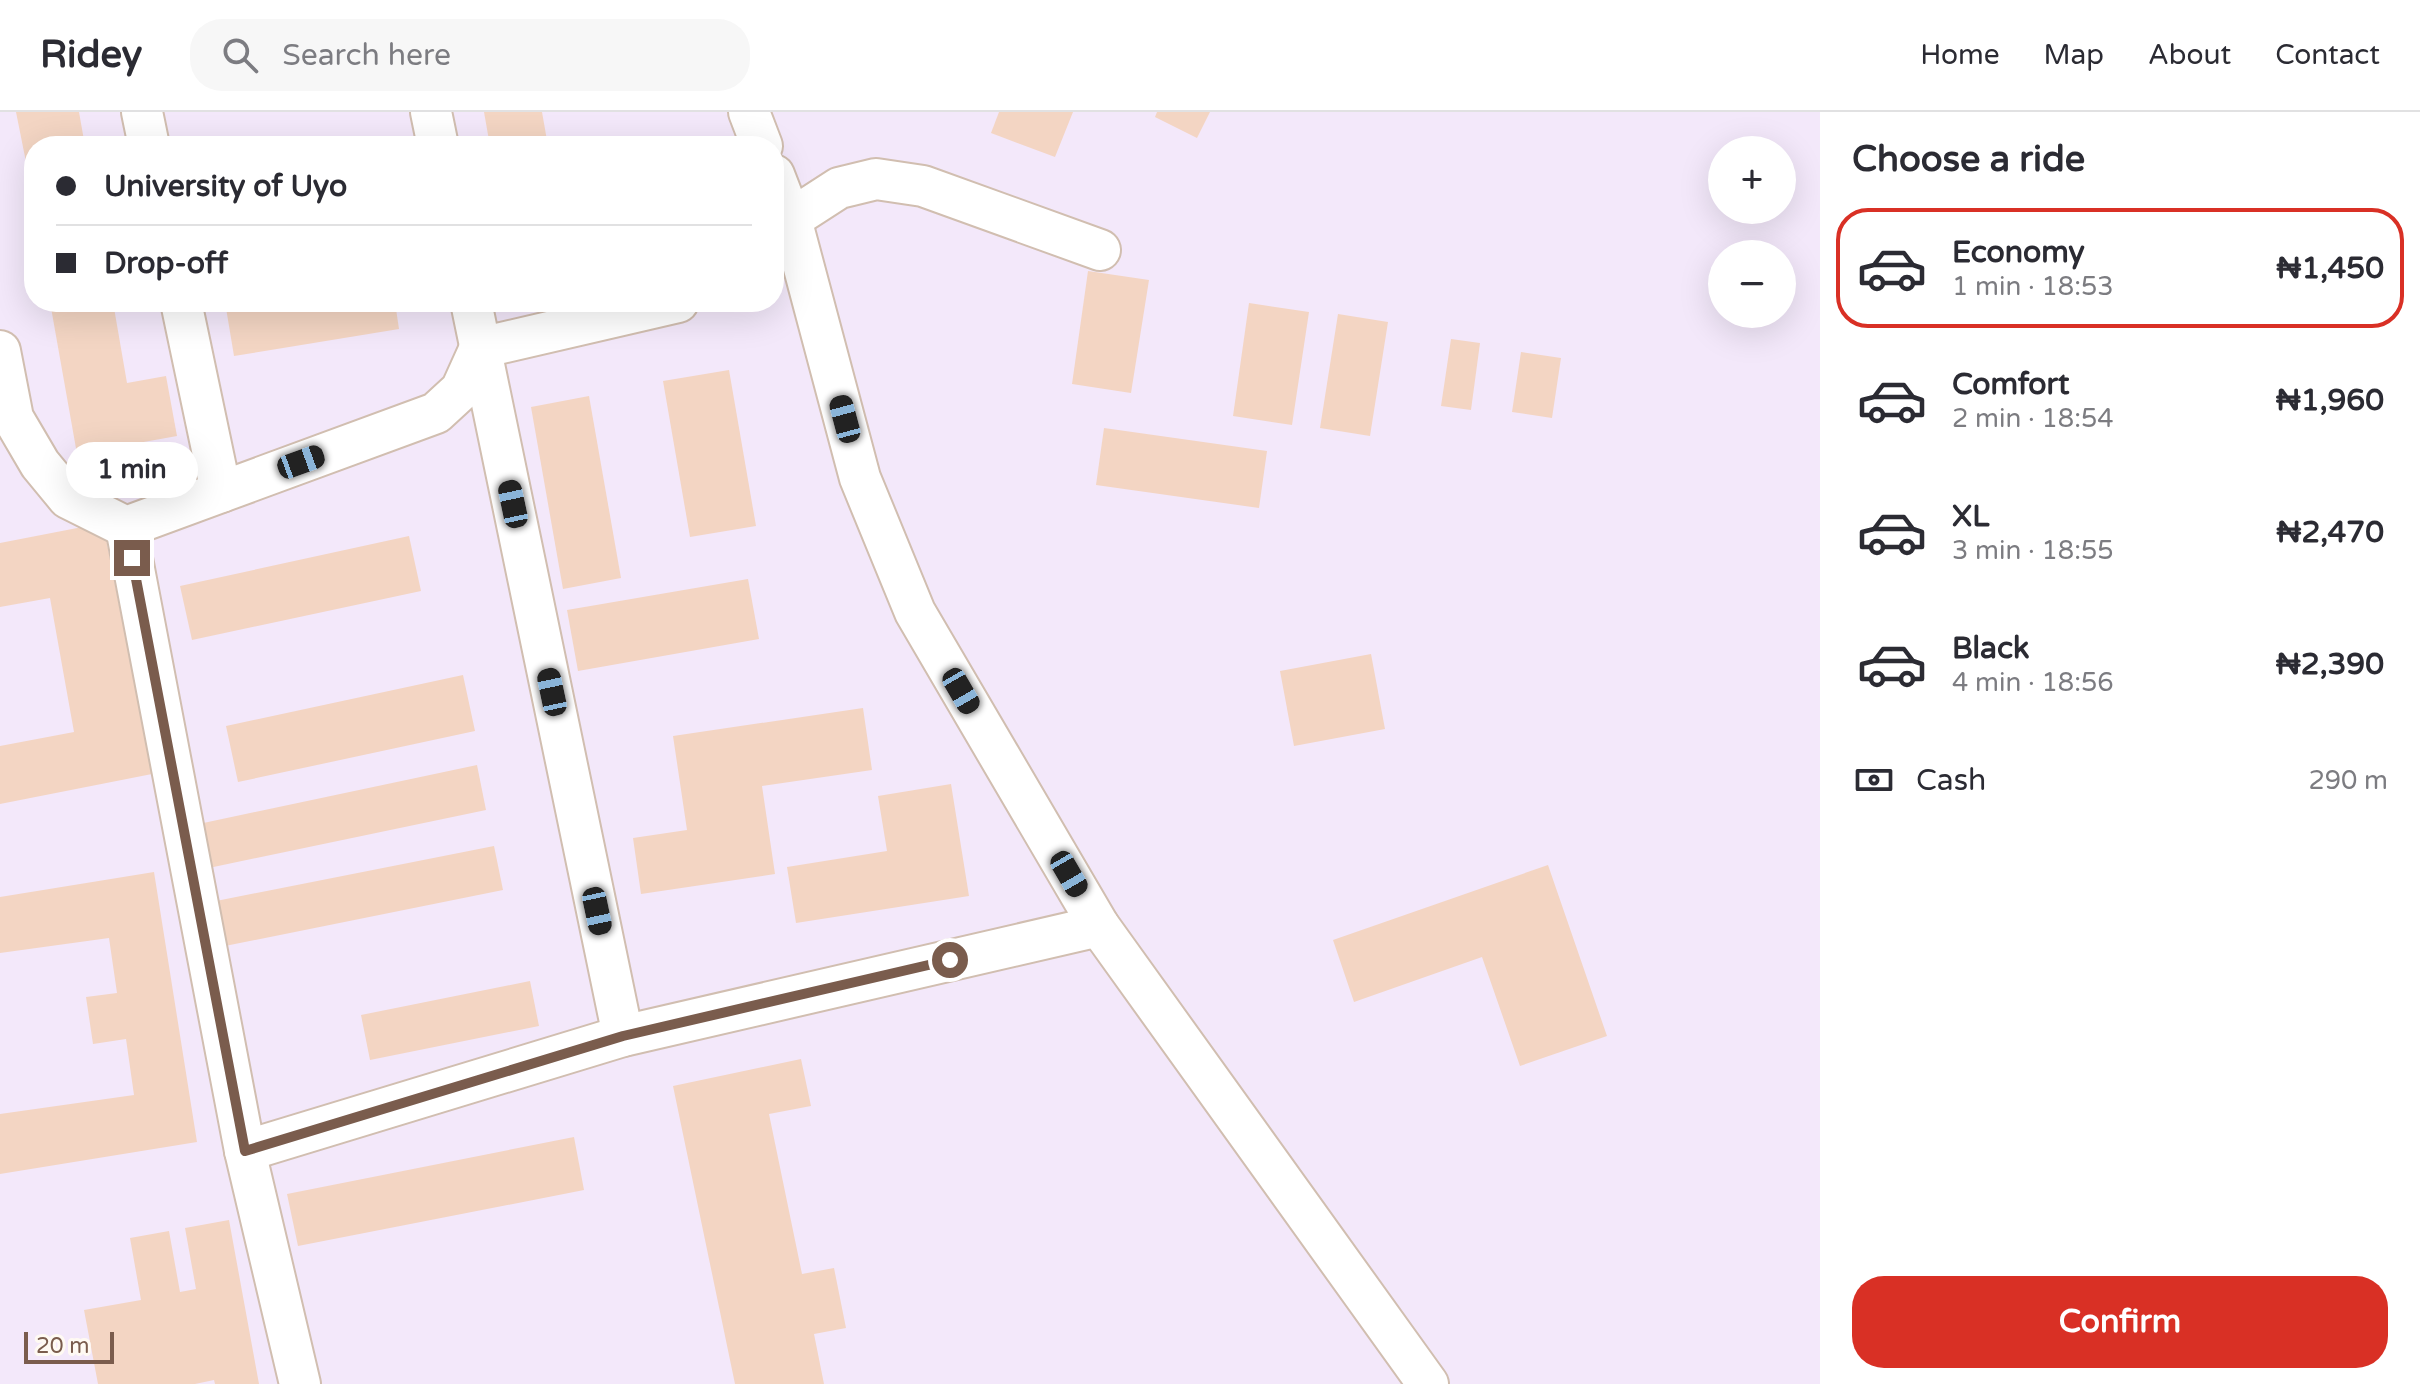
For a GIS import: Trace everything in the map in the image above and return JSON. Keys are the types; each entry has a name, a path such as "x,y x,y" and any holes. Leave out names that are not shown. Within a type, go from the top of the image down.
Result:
{"street":[{"path":"142,112 147,136"},
{"path":"431,112 436,136"},
{"path":"749,112 758,136"},
{"path":"791,219 839,188 876,179 923,186 1100,250"},
{"path":"784,201 791,219 790,276 860,478 915,612 1099,926 1428,1384"},
{"path":"183,312 221,492"},
{"path":"473,312 623,1036"},
{"path":"480,348 635,312"},
{"path":"0,351 13,418 40,464 68,498 126,527 436,413 461,390 480,348"},
{"path":"126,527 245,1151 300,1384"},
{"path":"245,1151 623,1036 1099,926"}],"shaded area":[{"path":"0,112 1820,112 1820,1384 0,1384"}],"building":[{"path":"16,112 79,112 83,136 24,136 24,152"},
{"path":"484,112 542,112 546,136 488,136"},
{"path":"999,112 1073,112 1055,157 991,133"},
{"path":"1157,112 1210,112 1197,138 1155,117"},
{"path":"1088,271 1149,280 1131,393 1072,384"},
{"path":"1249,303 1309,312 1292,425 1233,416"},
{"path":"52,312 115,312 127,383 166,376 177,436 77,454"},
{"path":"227,312 396,312 399,329 234,356"},
{"path":"1338,314 1388,322 1370,436 1320,428"},
{"path":"1451,339 1480,343 1471,410 1441,406"},
{"path":"1521,352 1561,358 1552,418 1512,412"},
{"path":"729,370 756,526 690,537 663,381"},
{"path":"589,396 621,578 563,589 531,407"},
{"path":"1104,428 1267,451 1259,508 1096,485"},
{"path":"103,523 152,774 0,804 0,746 74,732 50,598 0,607 0,543"},
{"path":"409,536 421,591 192,640 180,586"},
{"path":"748,579 759,639 578,671 567,610"},
{"path":"1371,654 1385,729 1294,746 1280,671"},
{"path":"463,675 475,731 238,782 226,726"},
{"path":"863,708 872,770 762,786 775,874 641,894 633,838 687,830 673,736"},
{"path":"477,765 486,810 204,869 194,825"},
{"path":"951,784 969,896 796,923 787,867 887,851 878,796"},
{"path":"494,846 503,890 220,947 211,902"},
{"path":"1548,865 1607,1036 1520,1066 1482,957 1354,1002 1333,940"},
{"path":"154,872 197,1142 0,1174 0,1114 134,1095 126,1039 93,1044 86,997 117,993 109,938 0,953 0,897"},
{"path":"530,981 539,1026 370,1060 361,1015"},
{"path":"801,1059 811,1106 769,1114 802,1274 834,1268 846,1328 814,1334 824,1384 735,1384 673,1086"},
{"path":"574,1137 584,1190 298,1246 287,1194"},
{"path":"229,1220 259,1384 215,1384 214,1380 195,1384 98,1384 84,1310 141,1300 130,1238 169,1231 180,1292 196,1289 185,1228"}],"route":[{"path":"132,558 245,1151 623,1036 950,960"}]}
